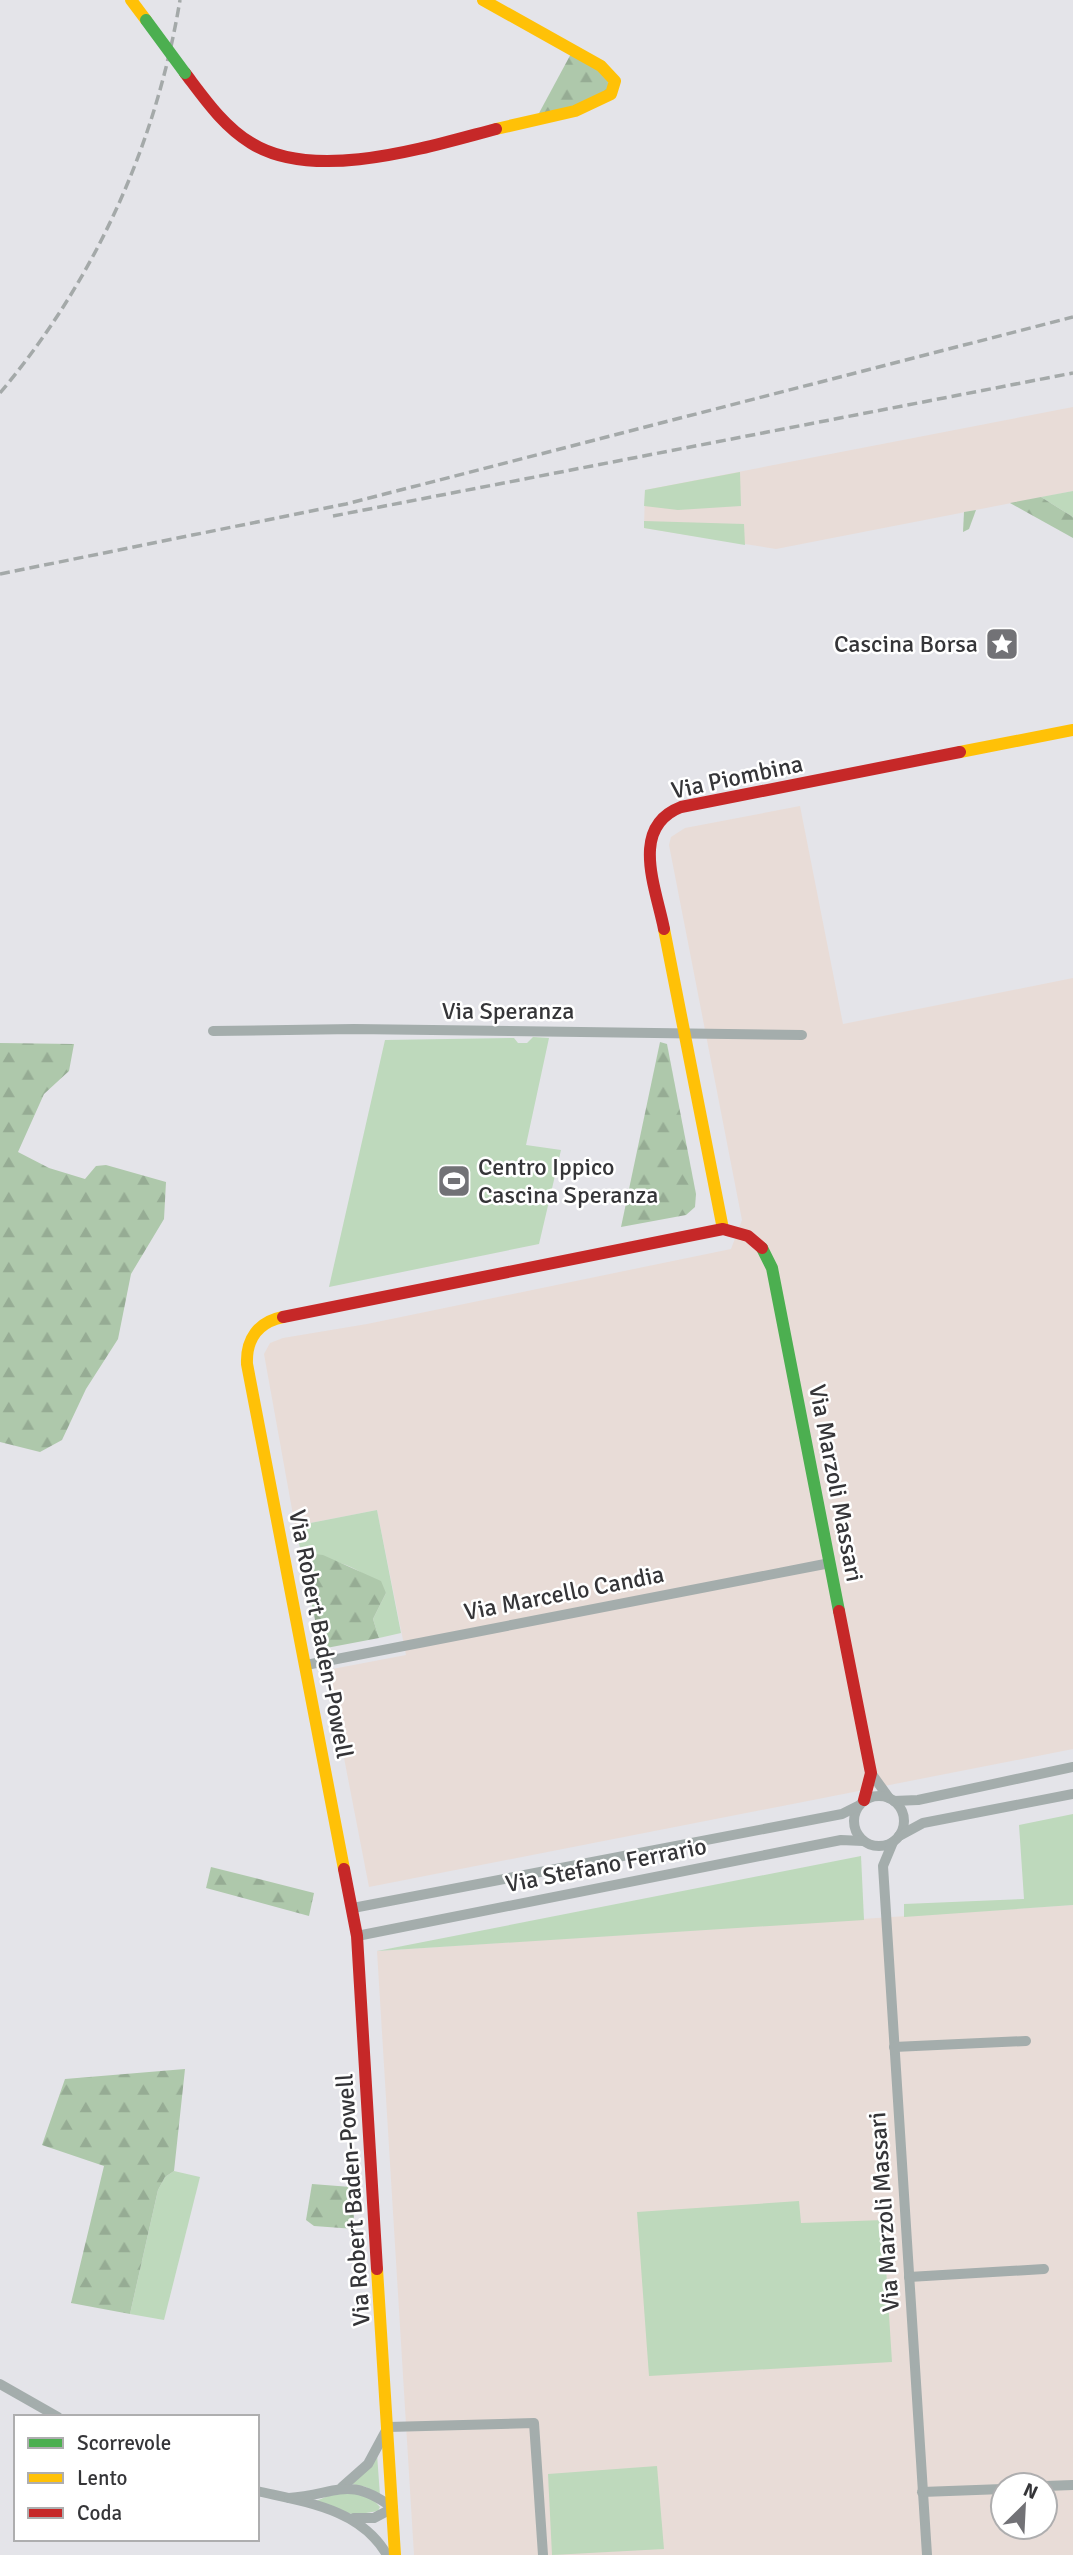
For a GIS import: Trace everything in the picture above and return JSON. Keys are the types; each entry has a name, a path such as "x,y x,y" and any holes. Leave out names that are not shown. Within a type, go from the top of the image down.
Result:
{"street":[{"path":"131,0 216,114 248,141 280,156 320,161 429,146 581,108 611,94 615,80 601,66 483,0"},
{"name":"Via Piombina","path":"723,1229 648,844 652,830 662,816 688,806 1073,730"},
{"name":"Via Speranza","path":"213,1031 685,1032 802,1035"},
{"name":"Via Marzoli Massari","path":"723,1229 752,1236 761,1243 772,1268 871,1773 891,1799"},
{"name":"Via Robert Baden-Powell","path":"395,2555 357,1936 246,1359 247,1344 258,1327 272,1319 723,1229"},
{"name":"Via Marcello Candia","path":"306,1665 830,1563"},
{"path":"1073,1767 922,1799 891,1799 879,1796 861,1803 854,1828 867,1843 886,1845 923,1823 1073,1794"},
{"name":"Via Marzoli Massari","path":"861,1803 871,1773"},
{"path":"891,1799 903,1813 903,1829 896,1839"},
{"name":"Via Stefano Ferrario","path":"353,1908 842,1814 861,1803"},
{"name":"Via Marzoli Massari","path":"896,1839 883,1866 926,2555"},
{"name":"Via Stefano Ferrario","path":"357,1936 841,1840 867,1843"},
{"name":"Via Marzoli Massari","path":"867,1843 883,1866"},
{"path":"894,2047 1026,2041"},
{"path":"909,2277 1044,2269"},
{"path":"0,2384 54,2415"},
{"path":"289,2498 325,2494 342,2487 368,2464 388,2427 534,2423 543,2555"},
{"path":"259,2491 354,2518 374,2518 393,2508 371,2493 342,2487"},
{"path":"922,2492 989,2489"},
{"path":"354,2518 368,2529 387,2555"}],"shaded area":[{"path":"1073,407 1073,491 776,549 644,528 645,490"},
{"path":"800,806 843,1024 1073,978 1073,1749 369,1887 327,1670 406,1655 377,1510 295,1526 264,1354 270,1343 283,1338 367,1324 731,1249 742,1220 669,845 671,837 685,828"},
{"path":"1073,1905 1073,2555 414,2555 377,1951"}],"green space":[{"path":"573,50 604,70 610,87 595,101 538,115"},
{"path":"740,472 741,506 678,510 644,506 645,490"},
{"path":"1073,491 1073,517 1041,497"},
{"path":"1041,497 1073,517 1073,538 1010,503"},
{"path":"976,510 969,529 963,532 964,512"},
{"path":"644,521 744,524 745,545 644,528"},
{"name":"Centro Ippico Cascina Speranza","path":"533,1037 549,1038 526,1145 561,1150 539,1244 329,1287 385,1040 514,1038 518,1043 527,1043"},
{"path":"660,1042 667,1044 696,1194 695,1207 686,1215 621,1227"},
{"path":"0,1043 74,1044 69,1071 44,1094 18,1152 49,1168 85,1179 96,1166 106,1165 166,1182 164,1219 131,1274 118,1339 86,1389 62,1440 40,1452 0,1442"},
{"path":"377,1510 401,1633 379,1638 373,1619 386,1593 360,1572 341,1563 308,1556 303,1561 295,1526"},
{"path":"315,1554 323,1555 381,1581 386,1593 373,1619 379,1638 321,1649 303,1561"},
{"path":"1073,1814 1073,1905 904,1917 904,1904 1024,1899 1019,1825"},
{"path":"861,1856 864,1920 377,1951"},
{"path":"211,1867 314,1893 309,1916 206,1888"},
{"path":"185,2069 174,2171 165,2177 158,2190 130,2314 71,2303 104,2166 42,2145 65,2079"},
{"path":"174,2171 200,2177 164,2320 130,2314 158,2190 165,2177"},
{"path":"312,2184 351,2187 355,2229 314,2226 306,2220"},
{"path":"799,2201 801,2223 883,2220 892,2362 649,2376 637,2212"},
{"path":"377,2454 380,2496 366,2487 352,2484 369,2468"},
{"path":"657,2466 664,2549 552,2555 548,2474"},
{"path":"340,2491 362,2494 380,2507 378,2511 354,2515 316,2501"}],"railway":[{"path":"0,393 65,304 117,208 155,107 180,0"},
{"path":"0,574 346,504 1073,317"},
{"path":"333,516 1073,373"}],"traffic: fast":[{"path":"146,20 185,73"},
{"path":"762,1248 772,1268 839,1611"}],"traffic: slow":[{"path":"131,0 146,20"},
{"path":"483,0 601,66 615,81 611,94 575,111 496,129"},
{"path":"960,752 1073,730"},
{"path":"664,929 723,1229"},
{"path":"283,1317 274,1319 255,1333 251,1339 247,1364 344,1869"},
{"path":"377,2269 395,2555"}],"traffic: jam":[{"path":"185,73 232,128 251,143 277,155 338,161 372,158 496,129"},
{"path":"664,929 650,860 655,829 665,816 681,807 960,752"},
{"path":"283,1317 723,1229 748,1236 762,1248"},
{"path":"839,1611 871,1773 864,1800"},
{"path":"344,1869 357,1936 377,2269"}],"place":[{"name":"Cascina Borsa","path":"1002,644"},
{"name":"Centro Ippico Cascina Speranza","path":"454,1181"}]}
